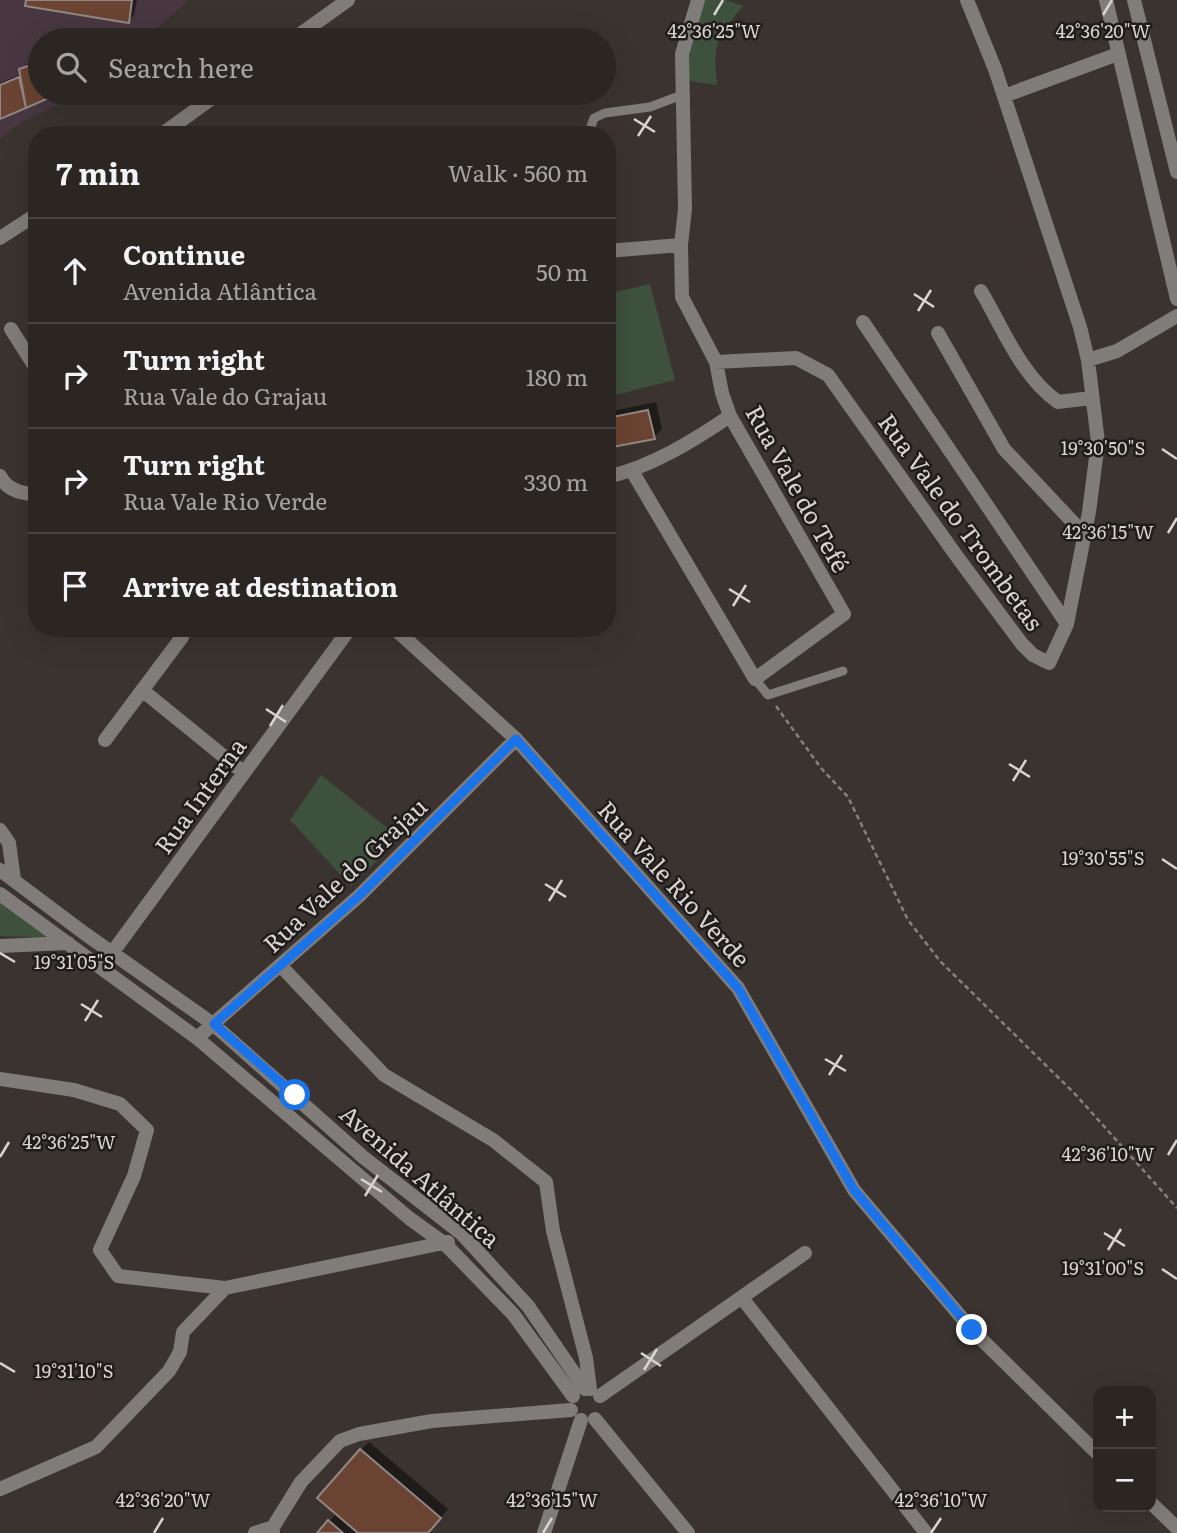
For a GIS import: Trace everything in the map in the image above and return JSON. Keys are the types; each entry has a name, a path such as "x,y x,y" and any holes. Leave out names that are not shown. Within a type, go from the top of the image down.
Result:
{"street":[{"path":"309,28 348,0"},
{"name":"Rua Vale do Tefé","path":"698,0 682,54 685,209 681,246 682,297 716,362 730,416 844,614 755,680"},
{"name":"Rua Vale do Trombetas","path":"716,362 796,358 828,376 958,558 1033,655 1049,663 1067,624 1098,442 1088,360 1080,327 1004,96 967,0"},
{"path":"1106,0 1177,299"},
{"path":"1134,0 1177,172"},
{"path":"1004,96 1118,54"},
{"path":"173,126 202,105"},
{"path":"0,238 28,220"},
{"path":"616,250 681,246"},
{"path":"981,291 1032,379 1046,394 1058,402 1091,398"},
{"path":"1088,360 1117,351 1177,316"},
{"path":"863,322 1067,624"},
{"path":"11,329 28,356"},
{"path":"939,333 1004,449 1084,534"},
{"path":"616,475 632,471 730,416"},
{"path":"632,471 755,680"},
{"path":"1,481 22,494 28,494"},
{"path":"105,740 182,637"},
{"name":"Rua Interna","path":"112,953 344,637"},
{"name":"Rua Vale Rio Verde","path":"404,637 516,739 738,988 854,1190 972,1330 1093,1449"},
{"path":"142,690 243,772"},
{"name":"Rua Vale do Grajau","path":"198,1038 359,896 516,739"},
{"path":"0,830 9,843 14,880"},
{"name":"Avenida Atlântica","path":"0,870 214,1024 363,1157 462,1234 528,1307 585,1403"},
{"name":"Avenida Atlântica","path":"0,894 198,1038 409,1219 446,1244 513,1314 688,1533"},
{"path":"0,946 66,944 84,933"},
{"path":"280,965 384,1075 493,1140 546,1182 553,1231 586,1358 585,1403 544,1533"},
{"path":"0,1079 74,1090 120,1104 148,1130 134,1176 100,1250 118,1276 225,1288 446,1244 462,1234"},
{"path":"255,1533 273,1530 300,1482 340,1441 359,1434 432,1421 585,1403 805,1253"},
{"path":"0,1489 96,1447 169,1371 180,1352 183,1332 225,1288"},
{"path":"741,1298 926,1533"},
{"path":"1156,1508 1177,1528"}],"lane":[{"path":"591,126 594,118 605,113 650,107 682,95"},
{"path":"755,680 768,695 843,671"}],"path":[{"path":"768,695 821,768 848,797 908,920 940,961 1076,1095 1177,1208"}],"shaded area":[{"path":"0,0 189,0 157,28 28,28 28,105 57,105 22,122 0,138"}],"green space":[{"path":"701,0 726,0 743,6 718,42 717,85 684,80"},
{"path":"650,284 675,380 616,395 616,292"},
{"path":"321,775 400,838 351,886 290,820"},
{"path":"0,895 57,938 0,936"}],"building":[{"path":"26,0 132,0 129,23 25,6"},
{"path":"28,66 28,105 33,105 26,108 19,69"},
{"path":"19,77 26,108 0,119 0,85"},
{"path":"648,410 655,439 616,446 616,416"},
{"path":"360,1449 441,1518 428,1533 358,1533 317,1498"},
{"path":"328,1520 343,1533 317,1533"}],"route":[{"path":"295,1095 214,1024 359,896 516,739 738,988 854,1190 972,1330"}]}
